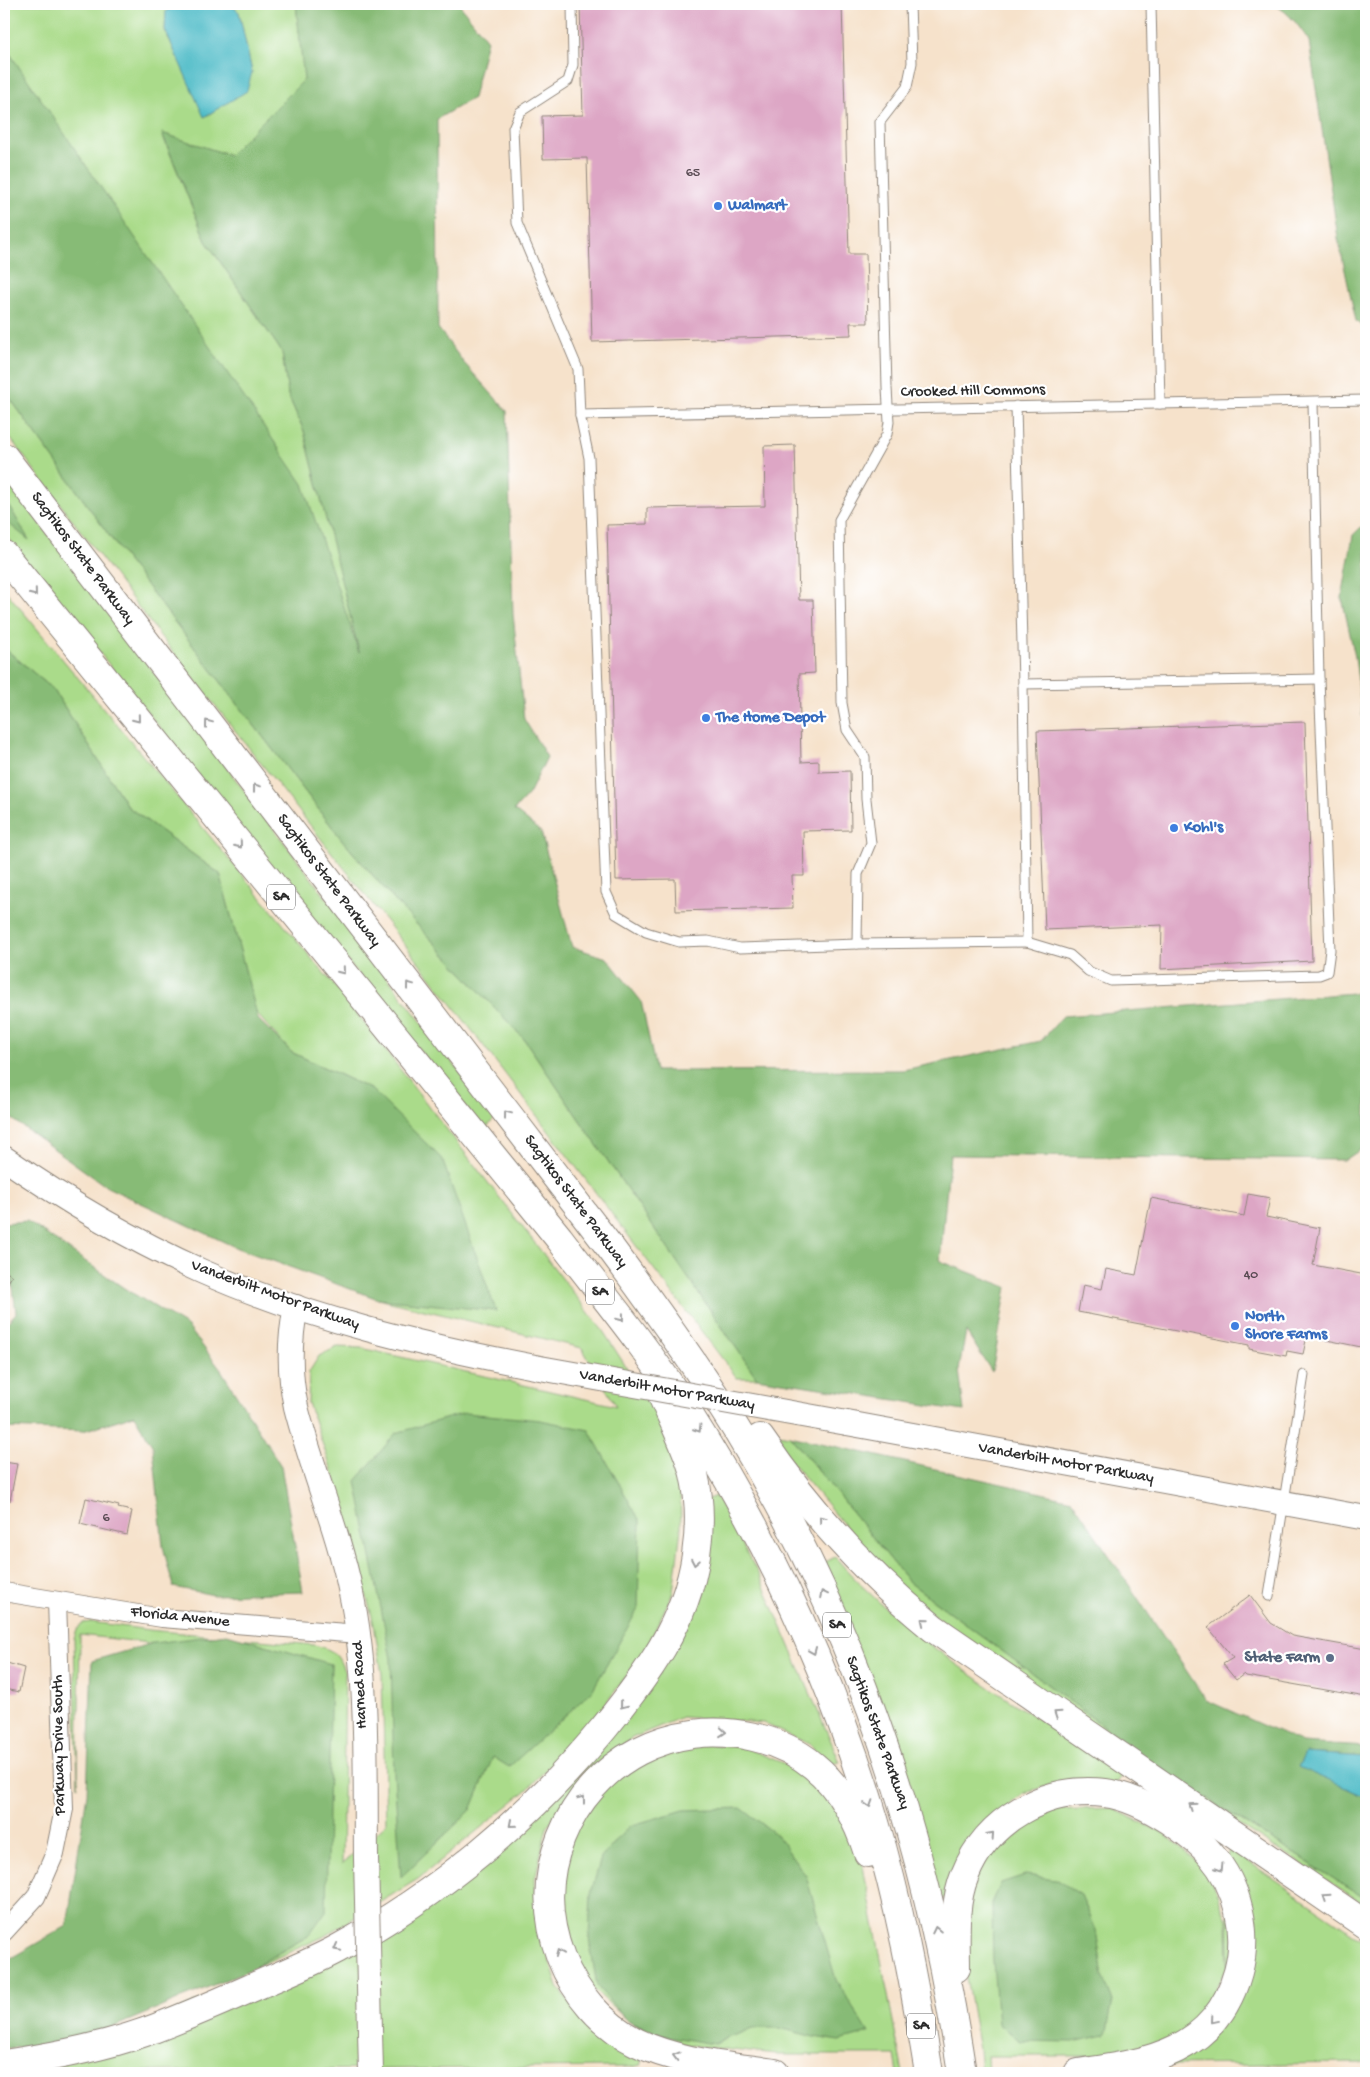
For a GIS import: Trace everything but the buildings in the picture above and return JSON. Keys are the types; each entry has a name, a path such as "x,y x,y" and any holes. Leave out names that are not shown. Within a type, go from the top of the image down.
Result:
{"highway":[{"name":"Sagtikos State Parkway","path":"4,457 612,1250 698,1368 737,1430 778,1504 827,1601 853,1661 898,1787 933,1915 958,2046"},
{"name":"Sagtikos State Parkway","path":"4,555 552,1230 642,1345 680,1400 740,1499 804,1630 841,1722 874,1817 898,1908 913,1979 929,2073"},
{"path":"612,1250 681,1319 789,1479 837,1537 894,1596 955,1644 1366,1924"},
{"path":"4,2064 78,2050 142,2033 204,2008 335,1950 377,1926 418,1899 467,1862 516,1821 590,1745 638,1686 658,1656 685,1602 696,1553 698,1513 693,1473 642,1345"},
{"path":"775,2073 687,2059 636,2042 602,2019 574,1984 556,1945 552,1925 549,1904 552,1864 574,1809 595,1782 612,1767 649,1746 671,1738 714,1732 738,1733 759,1738 780,1744 799,1754 815,1766 830,1782 851,1812 864,1842 913,1979"},
{"path":"962,2073 958,2046 956,1918 960,1889 970,1863 978,1850 999,1826 1024,1808 1056,1796 1090,1792 1106,1793 1135,1801 1164,1816 1190,1834 1212,1855 1228,1881 1240,1911 1242,1952 1236,1980 1225,2005 1213,2022 1197,2037 1170,2053 1154,2059 1121,2067 1078,2073"}],"main road":[{"name":"Vanderbilt Motor Parkway","path":"4,1158 45,1186 136,1239 203,1272 296,1307 365,1329 423,1344 540,1368 1366,1518"},
{"name":"Harned Road","path":"296,1307 291,1356 293,1396 298,1418 341,1552 351,1592 358,1634 362,1686 371,2073"}],"street":[{"name":"Florida Avenue","path":"4,1592 162,1618 358,1634"},
{"name":"Parkway Drive South","path":"4,1932 36,1897 55,1853 64,1809 57,1602"}],"lane":[{"path":"572,4 573,65 568,80 520,112 513,128 517,223 578,369 580,414 589,458 606,892 616,914 646,932 679,942 708,941 740,948 857,944 1027,942 1050,947 1070,955 1088,971 1111,981 1319,975 1327,972 1330,950 1319,678 1313,402"},
{"path":"857,944 858,874 870,843 865,757 846,730 842,703 839,520 887,434 889,422 880,122 906,87 912,63 910,4"},
{"path":"1151,4 1160,404"},
{"name":"Crooked Hill Commons","path":"580,414 1366,400"},
{"path":"1016,406 1024,684 1027,942"},
{"path":"1024,684 1319,678"},
{"path":"1269,1596 1283,1504 1290,1475 1304,1375"}],"green space":[{"path":"4,4 180,4 166,11 165,30 205,117 223,105 252,72 239,12 230,4 296,4 305,80 229,155 162,134 206,241 282,352 288,395 304,431 362,662 4,45"},
{"path":"296,4 459,4 487,40 473,98 437,119 438,328 464,363 507,411 513,614 524,719 547,757 529,794 514,810 541,832 572,947 607,958 641,1001 656,1071 903,1070 1041,1041 1063,1016 1366,992 1366,1146 1345,1160 950,1155 940,1261 1007,1287 992,1372 966,1331 959,1370 964,1411 757,1378 524,1039 396,902 343,841 124,556 4,390 4,45 303,484 359,652 304,431 288,395 282,352 206,241 162,133 229,155 304,80"},
{"path":"1273,4 1366,4 1366,330 1356,321 1338,238 1309,41 1289,15"},
{"path":"4,390 124,556 343,841 396,902 524,1039 757,1378 737,1378 451,1003 161,637 4,430"},
{"path":"4,477 495,1118 484,1130 4,534"},
{"path":"4,497 29,540 4,520"},
{"path":"1366,522 1366,744 1355,657 1342,598 1353,535"},
{"path":"4,589 348,1002 603,1331 663,1424 680,1477 681,1528 673,1592 645,1651 603,1707 527,1790 418,1879 323,1937 249,1970 308,1936 331,1664 80,1635 78,1786 74,1639 77,1630 82,1623 91,1622 149,1630 314,1645 331,1651 340,1661 345,1674 342,1864 386,1824 382,1674 374,1624 335,1479 308,1403 309,1372 319,1356 337,1347 361,1348 616,1406 582,1348 378,1299 496,1310 372,1090 291,1052 256,1013 220,874 128,807 53,689 4,648"},
{"path":"4,648 53,689 128,807 220,874 258,1019 291,1052 372,1090 442,1159 496,1311 378,1299 237,1248 107,1187 4,1113"},
{"path":"27,1221 124,1288 188,1327 221,1370 281,1466 303,1592 214,1595 173,1587 163,1546 153,1447 134,1415 83,1431 4,1428 4,1326 16,1313 9,1255 4,1250 4,1223"},
{"path":"465,1413 540,1420 589,1430 640,1521 638,1609 592,1691 509,1767 493,1757 471,1810 401,1877 394,1774 391,1659 356,1481 396,1433"},
{"path":"766,1432 790,1436 909,1582 1168,1774 1366,1899 1366,1905 1162,1776 901,1592"},
{"path":"790,1436 1072,1500 1206,1700 1302,1743 1366,1747 1366,1757 1305,1753 1299,1767 1366,1797 1366,1899 1168,1774 909,1582"},
{"path":"716,1496 760,1577 840,1762 825,1765 811,1745 763,1723 682,1717 632,1738 583,1774 547,1827 535,1879 538,1925 558,1987 592,2030 641,2058 641,2065 632,2067 58,2072 57,2063 430,1899 659,1674 705,1500"},
{"path":"835,1557 865,1589 934,1648 1010,1701 1124,1773 1116,1784 1069,1779 1024,1793 977,1831 957,1861 948,1895 943,1899 939,1896 824,1563"},
{"path":"227,1634 331,1664 326,1911 308,1936 249,1970 111,2028 37,2047 4,2048 4,1962 67,1926 87,1794 92,1661 153,1643"},
{"path":"693,1743 743,1747 790,1766 825,1791 860,1851 903,2073 898,2073 895,2055 776,2055 689,2045 652,2035 625,2018 590,1986 570,1943 561,1897 570,1839 595,1794 640,1758"},
{"path":"741,1808 777,1835 806,1876 836,1980 869,2033 840,2041 814,2037 780,2028 753,2028 714,2044 661,2035 625,2019 597,1986 589,1938 591,1893 601,1858 629,1826 684,1810"},
{"path":"1112,1808 1165,1834 1209,1872 1227,1920 1228,1965 1206,2008 1176,2038 1134,2056 987,2056 988,2073 981,2073 979,2050 963,1960 970,1893 979,1866 1010,1832 1053,1810"},
{"path":"1230,1849 1366,1942 1366,2063 1165,2065 1230,2015 1227,1855"},
{"path":"1025,1875 1056,1879 1081,1895 1096,1930 1103,1976 1113,2001 1106,2035 1073,2042 1021,2041 998,2024 993,1962 992,1903 1001,1883"}],"water":[{"path":"180,4 230,4 239,12 252,72 247,91 204,117 165,30 166,11"},
{"path":"1305,1753 1366,1757 1366,1797 1298,1767"}],"place":[{"name":"Walmart","path":"718,206"},
{"name":"The Home Depot","path":"706,718"},
{"name":"Kohl's","path":"1174,828"},
{"name":"North Shore Farms","path":"1235,1326"},
{"name":"State Farm","path":"1330,1658"}]}
